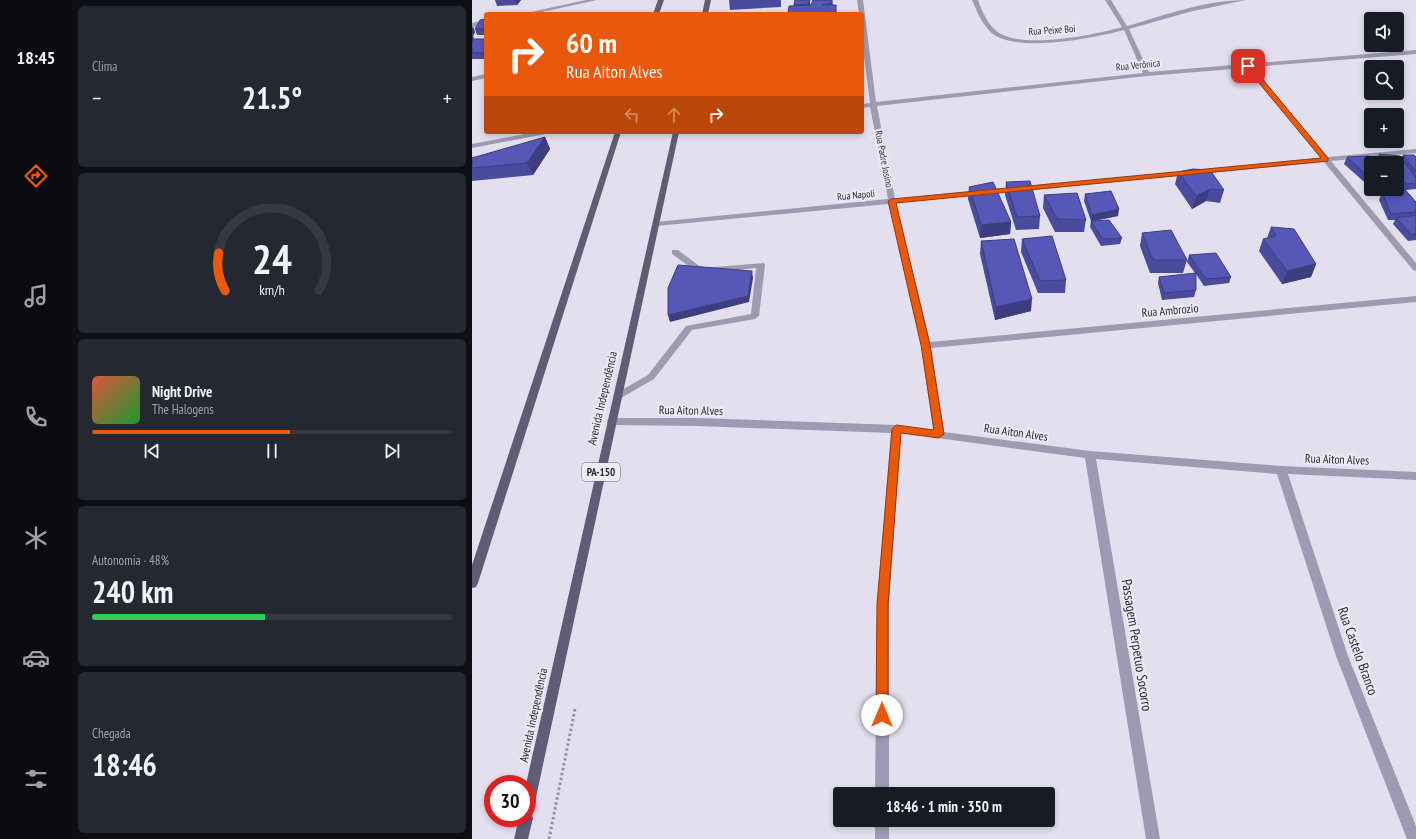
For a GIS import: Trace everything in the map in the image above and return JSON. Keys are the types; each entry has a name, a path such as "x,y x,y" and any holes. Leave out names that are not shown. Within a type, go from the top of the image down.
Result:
{"main road":[{"path":"657,12 661,0"},
{"path":"705,12 708,0"},
{"path":"472,583 474,569 617,134"},
{"name":"Avenida Independência","path":"535,775 676,134"},
{"path":"521,839 524,827"}],"street":[{"path":"535,12 594,0"},
{"name":"Rua Padre Josino","path":"860,0 861,12"},
{"name":"Rua Peixe Boi","path":"975,0 986,23 992,31 1002,37 1015,41 1038,41 1097,35 1202,7 1243,0"},
{"path":"1108,0 1125,27 1147,74"},
{"path":"472,25 484,22"},
{"name":"Rua Padre Josino","path":"864,32 873,105 892,201 926,345 939,434"},
{"name":"Rua Verônica","path":"864,106 1147,74 1416,52"},
{"path":"1248,66 1416,268"},
{"path":"472,79 484,76"},
{"path":"472,146 535,134"},
{"name":"Rua Napoli","path":"656,224 1416,151"},
{"path":"618,396 651,377 689,328 755,316 761,265 700,271 675,252"},
{"name":"Rua Ambrozio","path":"926,345 1416,299"},
{"name":"Rua Aiton Alves","path":"612,422 697,422 896,429 1090,455 1281,470 1416,476"},
{"path":"882,787 883,604 896,429"},
{"name":"Passagem Perpetuo Socorro","path":"1090,455 1153,839"},
{"name":"Rua Castelo Branco","path":"1281,470 1342,656 1414,839"},
{"path":"882,827 882,839"}],"building":[{"path":"795,0 810,0 808,4 794,5"},
{"path":"813,0 832,0 832,3 822,5 836,5 836,12 788,12 789,6 811,5"},
{"path":"484,19 484,29 475,29 480,20"},
{"path":"474,39 484,39 484,53 472,53 472,42"},
{"path":"545,137 527,163 472,168 472,158"},
{"path":"1379,154 1400,156 1381,156"},
{"path":"1403,155 1414,155 1416,157 1416,172 1404,156"},
{"path":"1364,156 1364,173 1347,157"},
{"path":"1404,162 1416,178 1416,183 1407,184 1404,181"},
{"path":"1193,169 1210,170 1224,190 1210,189 1196,196 1178,172"},
{"path":"1030,181 1040,216 1017,217 1006,182"},
{"path":"993,182 1011,222 981,225 969,187"},
{"path":"1404,190 1416,202 1416,212 1391,214 1383,196 1404,196"},
{"path":"1111,191 1119,209 1092,215 1085,194"},
{"path":"1077,193 1086,220 1057,219 1044,195"},
{"path":"1416,215 1416,234 1411,234 1396,218"},
{"path":"1109,220 1122,238 1103,239 1091,221"},
{"path":"1271,227 1294,229 1316,264 1287,271 1263,239 1276,236"},
{"path":"1171,230 1187,260 1153,260 1142,233"},
{"path":"1052,236 1066,280 1040,281 1022,239"},
{"path":"1014,239 1032,299 996,307 981,241"},
{"path":"1216,253 1231,277 1206,279 1189,255"},
{"path":"678,265 752,271 748,296 668,315 668,288"},
{"path":"1196,273 1196,290 1164,293 1159,277"}],"route":[{"path":"882,715 883,604 896,429 939,434 926,345 892,201 1326,159 1248,66"}]}
